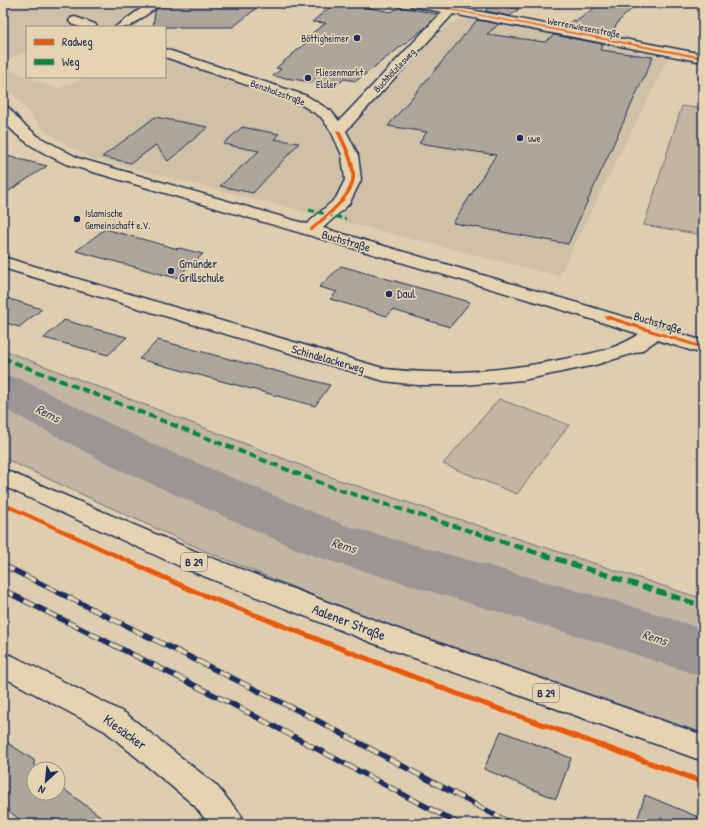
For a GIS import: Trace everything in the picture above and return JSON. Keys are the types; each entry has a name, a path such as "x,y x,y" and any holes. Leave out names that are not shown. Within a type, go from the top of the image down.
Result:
{"street":[{"path":"123,26 157,3"},
{"name":"Werrenwiesenstraße","path":"415,3 703,58"},
{"name":"Buchhölzlesweg","path":"338,131 450,10"},
{"path":"75,21 88,26"},
{"name":"Benzholzstraße","path":"166,53 302,100 326,114 338,131 350,155 353,180 343,200 311,230"},
{"name":"Buchstraße","path":"3,110 25,134 42,147 72,161 547,299 703,348"},
{"name":"Schindelackerweg","path":"3,262 384,375 417,378 463,379 523,374 588,361 634,347 655,332"},
{"name":"Aalener Straße","path":"3,476 210,568 388,637 703,748"},
{"name":"Kiesäcker","path":"3,664 115,722 206,795 229,824"}],"shaded area":[{"path":"3,3 157,3 122,26 26,26 26,52 3,61"},
{"path":"466,18 668,58 559,276 91,158 44,131 3,81 3,67 26,77 26,78 30,78 56,89 86,78 166,78 166,53 302,99 338,131 412,51 449,25"},
{"path":"682,106 703,109 703,235 644,225"},
{"path":"3,350 339,480 703,599 703,733 374,620 205,551 3,458"},
{"path":"499,399 569,425 517,494 443,464"}],"building":[{"path":"164,3 263,3 233,27 153,26 155,11"},
{"path":"335,3 345,3 391,12 400,7 438,14 425,28 356,81 344,79 336,86 273,76 281,69 276,68 313,37 308,36 326,23 312,22"},
{"path":"492,3 519,9 510,16 485,11"},
{"path":"600,3 638,3 619,21 610,35 565,26 573,20 576,21 581,18"},
{"name":"uwe","path":"477,20 499,24 487,34 545,42 554,35 603,44 600,50 653,57 568,244 453,223 496,155 419,143 427,132 388,126"},
{"path":"155,117 208,127 168,161 156,145 131,163 102,157"},
{"path":"242,127 279,134 274,139 299,143 253,193 220,186 259,151 223,144"},
{"path":"3,155 47,166 3,195"},
{"path":"105,229 178,249 203,254 176,278 76,251"},
{"name":"Daul","path":"341,266 470,302 450,327 393,310 387,316 330,299 337,292 319,287"},
{"path":"3,297 42,309 19,327 3,322"},
{"path":"64,320 127,337 108,355 44,338"},
{"path":"158,340 330,385 315,406 139,359"},
{"path":"501,731 571,758 556,799 484,769"},
{"path":"3,740 34,760 26,761 26,801 66,801 66,791 111,824 26,824 3,807"},
{"path":"645,795 703,819 703,824 636,824"}],"waterway":[{"name":"Rems","path":"3,389 132,455 327,540 625,627 703,653"}],"railway":[{"path":"3,565 301,712 512,824"},
{"path":"3,590 232,704 459,824"}],"marked path":[{"path":"309,210 346,219"},
{"path":"3,358 334,488 703,606"}],"cycle path":[{"path":"415,3 703,58"},
{"path":"311,230 341,201 346,195 353,181 353,169 351,162 338,131"},
{"path":"607,317 703,348"},
{"path":"3,504 196,592 463,696 703,782"}],"place":[{"name":"Böttigheimer","path":"357,38"},
{"name":"Fliesenmarkt Elsler","path":"308,78"},
{"name":"uwe","path":"520,138"},
{"name":"Islamische Gemeinschaft e.V.","path":"77,219"},
{"name":"Gmünder Grillschule","path":"171,271"},
{"name":"Daul","path":"389,294"}]}
